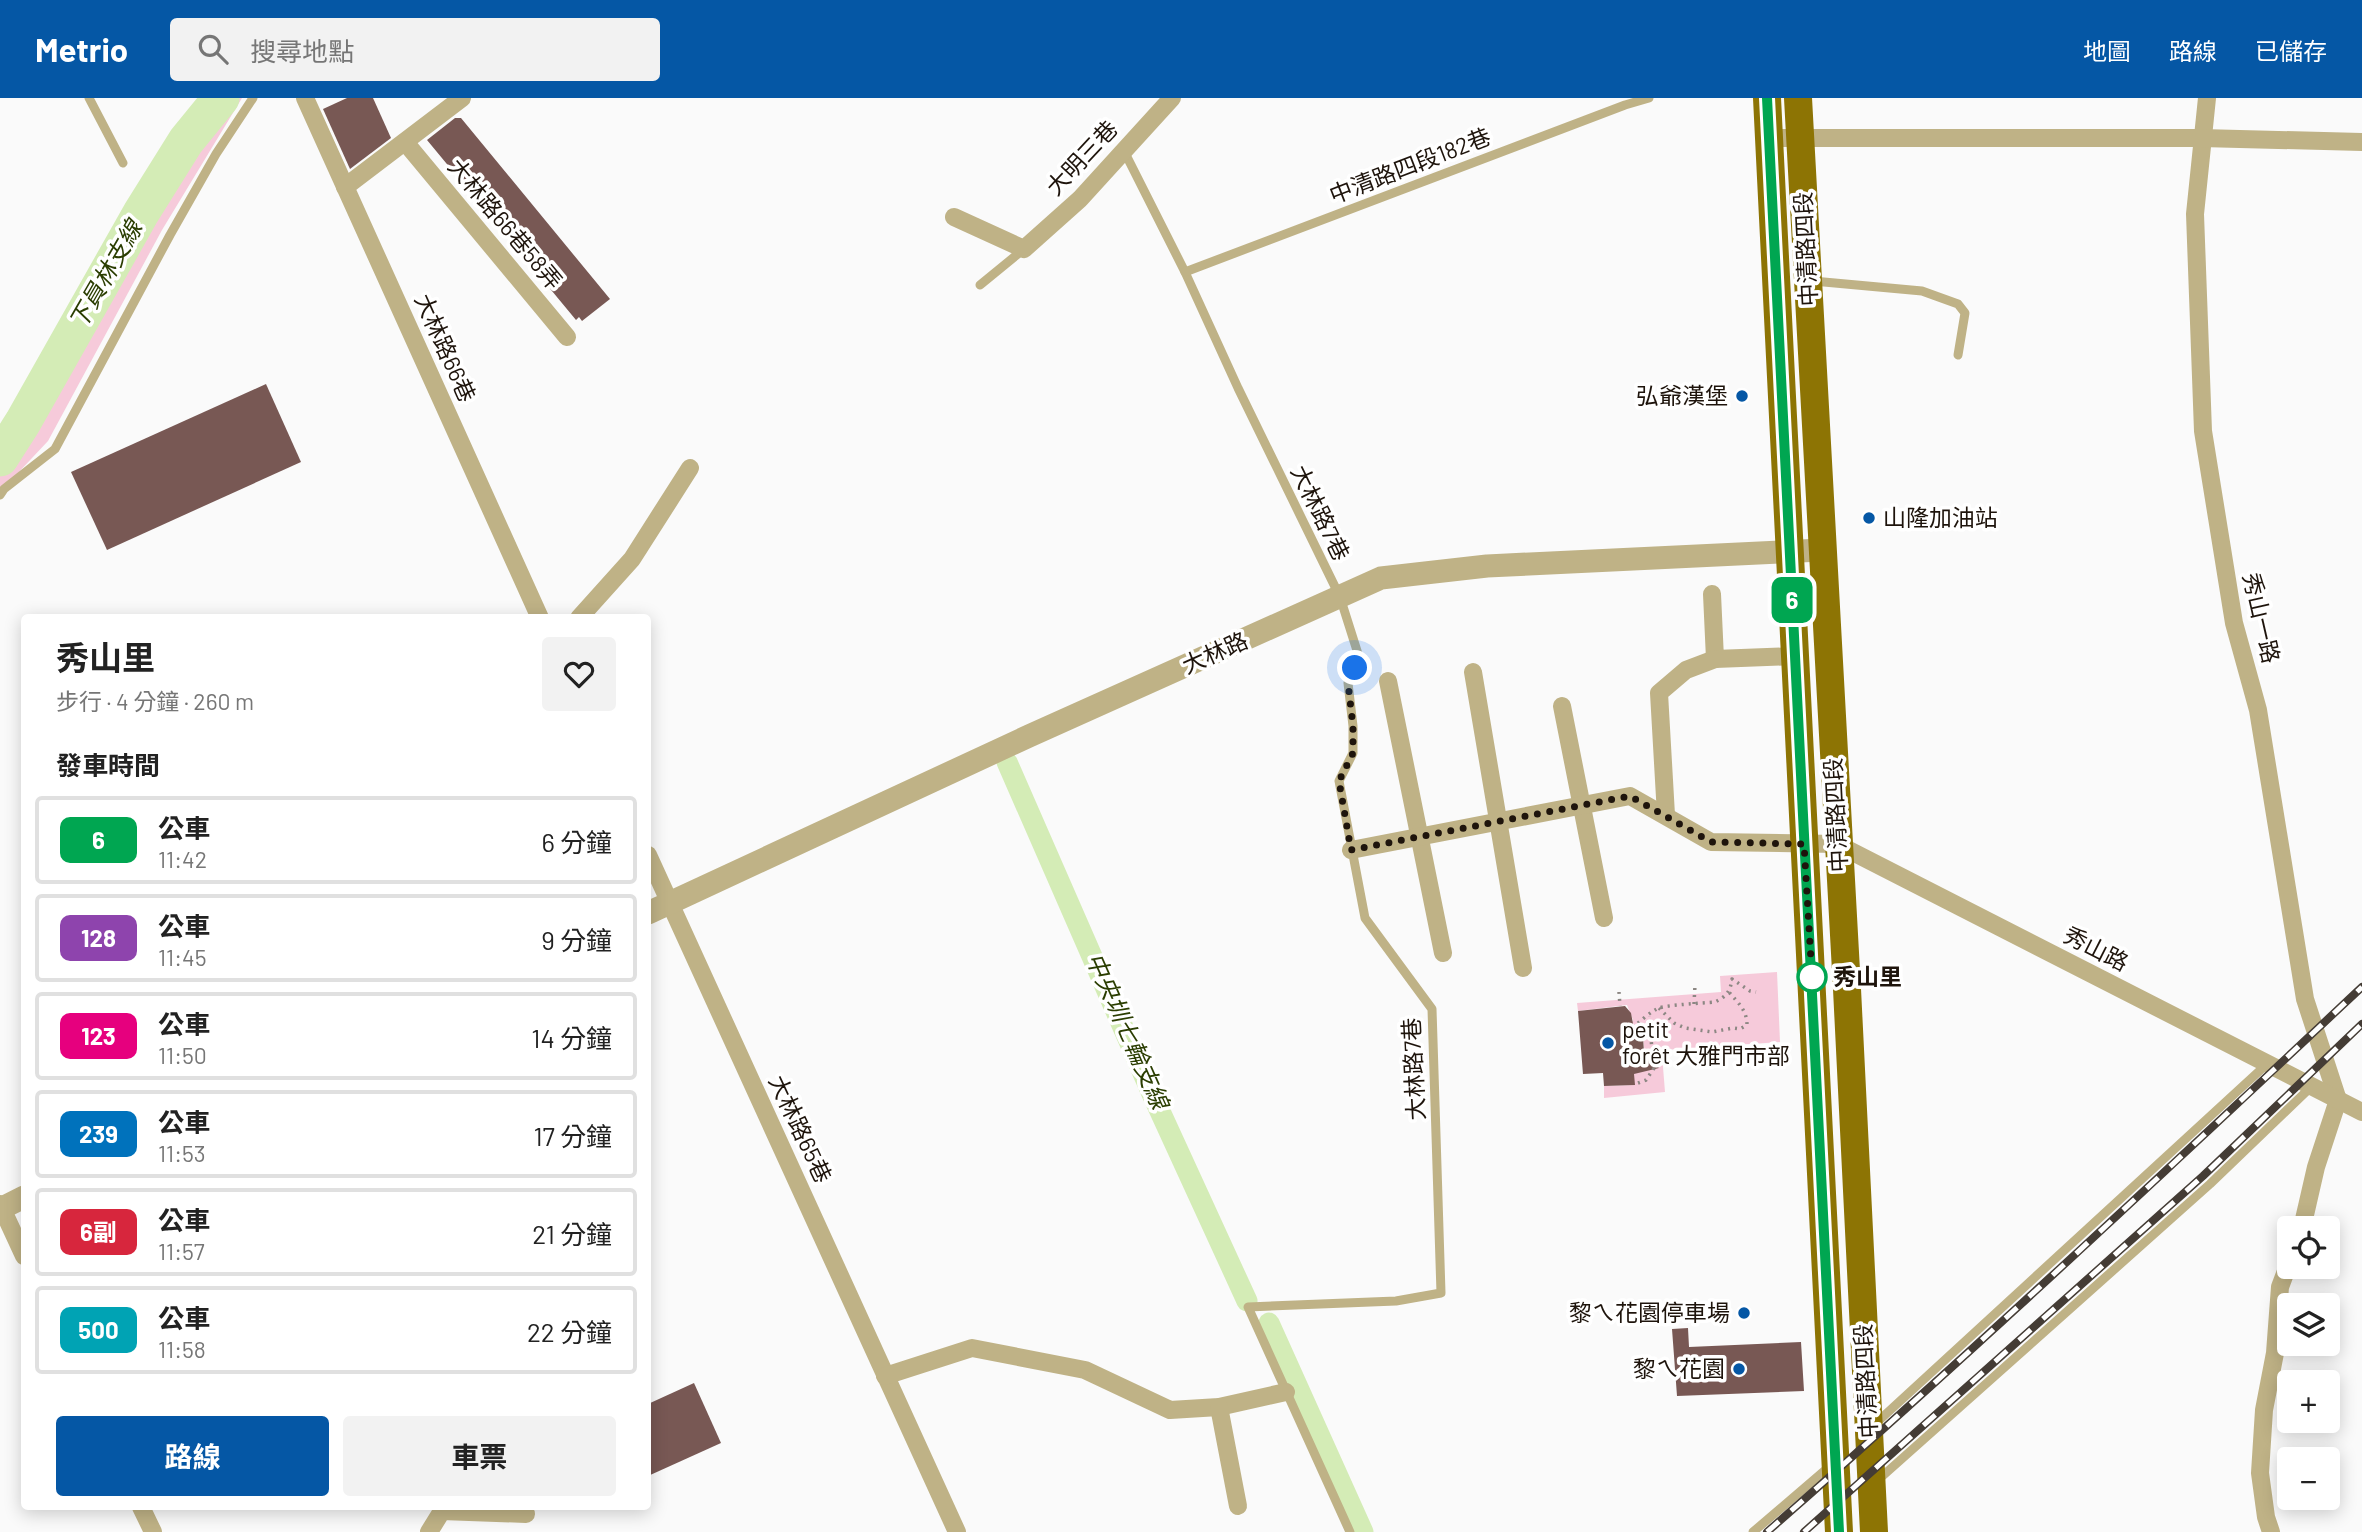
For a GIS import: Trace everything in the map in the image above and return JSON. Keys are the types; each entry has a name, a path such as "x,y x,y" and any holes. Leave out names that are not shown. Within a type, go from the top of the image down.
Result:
{"main road":[{"name":"中清路四段","path":"1767,98 1835,1461 1835,1524"},
{"name":"中清路四段","path":"1798,98 1874,1532"}],"street":[{"name":"大林路66巷","path":"305,98 538,614"},
{"path":"345,187 463,98"},
{"name":"大明三巷","path":"1024,248 1080,199 1172,98"},
{"name":"秀山一路","path":"2207,98 2194,215 2203,431 2234,623 2258,710 2305,999 2338,1100"},
{"path":"1769,138 2201,138 2362,142"},
{"name":"大林路66巷58弄","path":"405,142 567,337"},
{"path":"954,217 1024,248"},
{"path":"583,614 632,559 690,468"},
{"name":"大林路","path":"651,912 1029,736 1381,578 1486,566 1822,550"},
{"path":"1712,594 1715,659"},
{"path":"1666,815 1660,693 1686,670 1715,659 1795,656"},
{"path":"1473,672 1523,968"},
{"path":"1388,681 1443,953"},
{"path":"1562,706 1604,918"},
{"name":"秀山路","path":"1351,850 1630,796 1711,842 1837,844 2362,1112"},
{"path":"651,862 669,903"},
{"name":"大林路65巷","path":"669,903 957,1532"},
{"path":"2305,1216 2316,1167 2338,1100"},
{"path":"21,1198 1,1207 21,1250"},
{"path":"2271,1532 2266,1517 2260,1473 2264,1410 2275,1353 2280,1287 2283,1279"},
{"path":"885,1376 972,1348 1085,1370 1170,1410 1219,1407 1286,1392"},
{"path":"1219,1407 1238,1506"},
{"path":"142,1510 153,1532"},
{"path":"429,1532 442,1511 526,1514"}],"lane":[{"path":"89,98 123,163"},
{"path":"0,495 55,449 170,234 216,154 253,98"},
{"name":"中清路四段182巷","path":"1185,272 1649,98"},
{"name":"大林路7巷","path":"1124,149 1340,597 1359,657 1348,683 1353,753 1339,781 1365,918 1432,1009 1441,1293 1396,1301 1248,1307 1350,1532"},
{"name":"大明三巷","path":"980,285 1024,248"},
{"path":"1808,281 1922,291 1958,303 1965,313 1958,355"},
{"path":"1868,1430 2267,1064"},
{"path":"1871,1486 2210,1184 2312,1086"},
{"path":"1753,1532 1835,1461"}],"path":[{"path":"1633,1028 1641,1019 1650,1016 1659,1008 1716,1002 1730,992 1732,979 1756,992"},
{"path":"1694,1005 1695,985"},
{"path":"1619,992 1620,1006"},
{"path":"1659,1008 1674,1023 1685,1028 1712,1032 1741,1029 1747,1025 1747,1017 1738,1000 1730,992"},
{"path":"1638,1083 1646,1080 1657,1064 1652,1054 1650,1016"}],"shaded area":[{"path":"231,98 242,98 162,230 48,441 0,492 0,473 158,201 183,162"},
{"path":"1777,972 1780,1042 1665,1050 1665,1092 1604,1098 1604,1086 1634,1085 1634,1073 1651,1069 1653,1060 1645,1056 1643,1037 1630,1026 1633,1020 1627,1005 1578,1011 1577,1003 1721,992 1720,976"}],"building":[{"path":"347,98 373,98 391,138 350,169 323,109"},
{"path":"455,118 461,118 610,299 582,321 579,317 576,320 427,140"},
{"path":"266,384 301,462 107,550 71,472"},
{"path":"1625,1006 1631,1013 1634,1029 1643,1037 1644,1052 1659,1068 1634,1074 1635,1085 1604,1086 1603,1073 1583,1074 1578,1011"},
{"name":"黎ㄟ花園","path":"1688,1328 1689,1347 1801,1342 1804,1391 1677,1396 1672,1329"},
{"path":"694,1383 721,1443 651,1475 651,1403"}],"waterway":[{"name":"下員林支線","path":"0,458 141,213 186,141 221,98"},
{"name":"中央圳七輪支線","path":"1007,762 1153,1096 1247,1301"},
{"path":"1269,1323 1363,1532"}],"railway":[{"path":"1767,1532 2141,1194 2362,987"},
{"path":"1804,1532 2203,1176 2362,1024"}],"bus line":[{"name":"6","path":"1767,98 1839,1532"}],"place":[{"name":"弘爺漢堡","path":"1742,396"},
{"name":"山隆加油站","path":"1869,518"},
{"name":"秀山里","path":"1812,977"},
{"name":"petit forêt 大雅門市部","path":"1608,1043"},
{"name":"黎ㄟ花園停車場","path":"1744,1313"},
{"name":"黎ㄟ花園","path":"1739,1369"}],"route":[{"path":"1355,668 1348,683 1353,753 1339,781 1351,850 1630,796 1711,842 1804,844 1812,977"}]}
